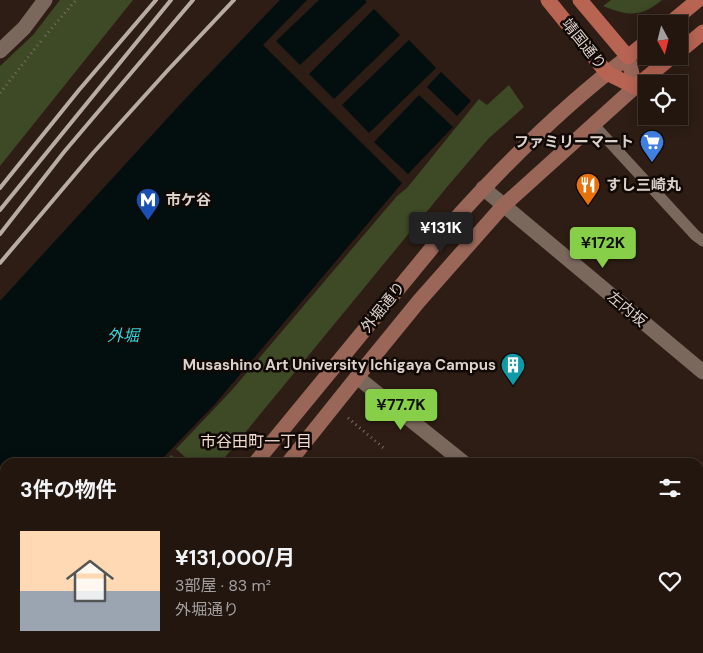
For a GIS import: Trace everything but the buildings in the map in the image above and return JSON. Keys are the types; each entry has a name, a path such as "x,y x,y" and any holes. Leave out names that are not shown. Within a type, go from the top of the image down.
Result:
{"main road":[{"name":"靖国通り","path":"548,0 607,73 636,87"},
{"name":"靖国通り","path":"580,0 628,57 638,49"},
{"path":"680,15 698,0"},
{"path":"688,44 703,32"},
{"path":"628,57 636,87 662,65"},
{"name":"外堀通り","path":"259,458 483,188 539,132 628,57"},
{"name":"外堀通り","path":"292,458 419,301 503,206 636,87"}],"street":[{"path":"0,51 24,28 45,0"},
{"name":"左内坂","path":"483,188 703,372"},
{"path":"357,377 458,458"}],"lane":[{"path":"593,124 695,235 703,241"}],"path":[{"path":"0,93 76,0"},
{"path":"333,407 386,450"}],"green space":[{"path":"60,0 133,0 0,166 0,66 33,35"},
{"path":"611,0 662,0 647,10 634,14 620,12 603,6"},
{"path":"509,85 524,107 488,139 224,458 184,458 176,449 232,390 397,196 407,188 479,99 487,105"}],"water":[{"name":"外堀","path":"280,0 307,0 263,45 402,183 215,404 163,458 0,458 0,301 186,98"},
{"path":"319,0 365,0 367,2 300,65 276,41"},
{"path":"374,9 400,35 334,99 309,74"},
{"path":"409,40 436,68 369,133 342,105"},
{"path":"441,72 471,101 457,116 427,87"},
{"path":"419,95 453,127 408,174 374,142"}],"railway":[{"path":"0,188 79,90 156,0"},
{"path":"0,210 171,0"},
{"path":"0,234 64,152 193,0"},
{"path":"0,263 93,153 234,0"}],"place":[{"name":"ファミリーマート","path":"652,163"},
{"name":"すし三崎丸","path":"588,206"},
{"name":"市ケ谷","path":"148,221"},
{"name":"Musashino Art University Ichigaya Campus","path":"513,386"}],"district":[{"name":"市谷田町一丁目","path":"256,441"}]}
